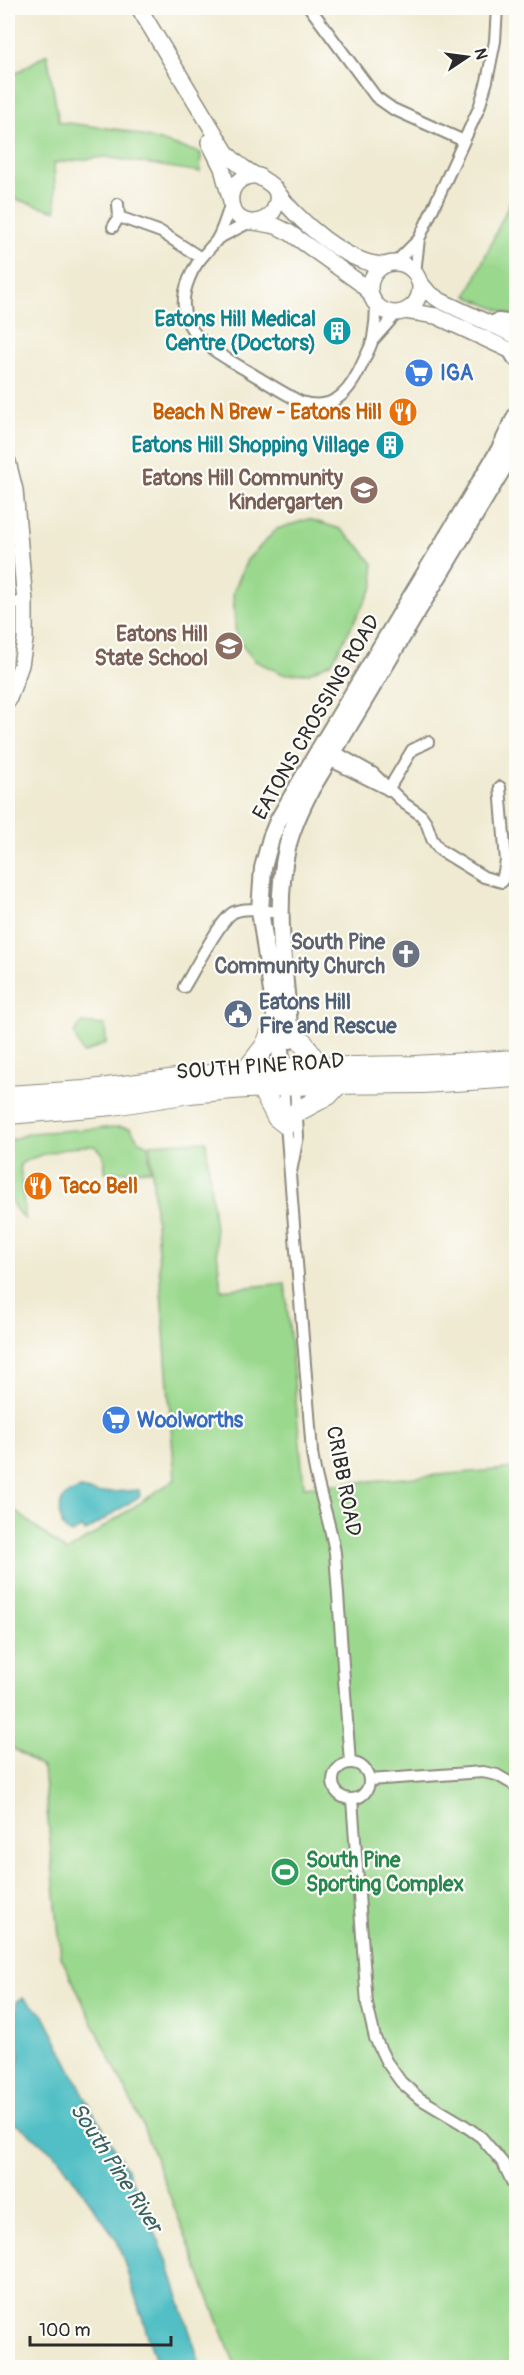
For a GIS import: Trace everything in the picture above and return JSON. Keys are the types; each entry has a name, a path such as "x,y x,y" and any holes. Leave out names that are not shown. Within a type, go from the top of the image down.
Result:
{"highway":[{"path":"246,1071 282,1025 300,1037 308,1053 320,1066"},
{"name":"SOUTH PINE ROAD","path":"8,1114 113,1105 190,1093 261,1087 320,1066 415,1066 516,1060"},
{"name":"SOUTH PINE ROAD","path":"8,1096 84,1091 246,1071 339,1083 423,1083 516,1077"},
{"path":"261,1087 277,1117 292,1117 328,1095 339,1083"}],"main road":[{"path":"492,325 498,322 516,324"},
{"name":"EATONS CROSSING ROAD","path":"288,1077 282,1025 260,910 263,868 278,821 500,449 516,416"},
{"name":"EATONS CROSSING ROAD","path":"282,1025 283,876 291,834 300,810 516,446"}],"street":[{"path":"128,8 167,67 214,151 236,214 252,222 276,226 290,233 363,286 382,309 436,316 515,349"},
{"path":"139,8 224,150 239,165 268,180 297,216 339,248 364,261 409,268 429,293 492,325 515,349"},
{"path":"310,8 376,97 393,110 464,141"},
{"path":"373,340 374,299 370,287 375,274 418,239 464,141 479,108 487,81 495,41 497,8"},
{"path":"259,176 250,176 239,181 232,190 217,239 189,276 185,289 185,312 192,330 204,345 298,401 318,406 330,403 343,395 356,379 373,340 401,312 411,307 419,295 418,239"},
{"path":"217,239 252,222 265,219 273,211 277,200 274,188"},
{"path":"113,227 119,217 118,204"},
{"path":"119,217 161,232 201,258"},
{"path":"8,462 15,490 25,602 25,640 21,665 8,701"},
{"path":"8,603 25,602"},
{"path":"388,790 412,750 428,742"},
{"path":"332,755 373,773 388,790 421,814 432,839 440,849 484,877 502,882 506,861 500,787"},
{"path":"184,987 223,922 234,912 260,910 281,913"},
{"name":"CRIBB ROAD","path":"288,1077 297,1147 291,1172"},
{"name":"CRIBB ROAD","path":"288,1077 292,1117 288,1158 291,1172 310,1436 315,1477 329,1522 335,1553 350,1763"},
{"path":"350,1763 361,1766 368,1774 369,1780 369,1786 362,1795 352,1799 336,1791 333,1779 338,1768 350,1763"},
{"path":"369,1780 483,1773 496,1775 516,1786"},
{"path":"352,1799 367,2004 375,2038 386,2061 402,2082 419,2098 481,2137 503,2163 516,2190"}],"green space":[{"path":"47,54 59,122 122,130 201,153 200,172 105,157 54,163 56,211 8,197 8,78"},
{"path":"516,189 516,317 467,296"},
{"path":"309,519 340,529 359,546 373,564 374,585 332,662 309,673 283,674 255,661 236,638 233,593 247,560 277,529"},
{"path":"81,1023 105,1025 106,1043 83,1054 74,1034"},
{"path":"130,1128 139,1141 148,1145 150,1170 105,1172 103,1155 96,1147 90,1146 44,1154 20,1165 25,1219 17,1211 8,1193 6,1173 8,1141 30,1133"},
{"name":"South Pine Sporting Complex","path":"206,1141 221,1290 285,1283 304,1487 516,1468 516,2367 236,2367 142,2124 61,1957 43,1768 8,1745 8,1505 67,1552 175,1479 150,1144"}],"water":[{"path":"81,1489 98,1493 139,1490 140,1496 85,1532 82,1527 71,1534 61,1522 61,1504 68,1494"},
{"name":"South Pine River","path":"23,1998 43,2014 93,2112 128,2171 167,2260 201,2367 158,2367 117,2240 59,2158 24,2129 8,2120 8,2069 19,2062 20,2051 14,2023 17,2001"}],"place":[{"name":"Eatons Hill Medical Centre (Doctors)","path":"337,331"},
{"name":"IGA","path":"419,373"},
{"name":"Beach N Brew - Eatons Hill","path":"403,412"},
{"name":"Eatons Hill Shopping Village","path":"390,445"},
{"name":"Eatons Hill Community Kindergarten","path":"364,490"},
{"name":"Eatons Hill State School","path":"229,646"},
{"name":"South Pine Community Church","path":"406,954"},
{"name":"Eatons Hill Fire and Rescue","path":"238,1014"},
{"name":"Taco Bell","path":"38,1186"},
{"name":"Woolworths","path":"116,1420"},
{"name":"South Pine Sporting Complex","path":"285,1872"}]}
